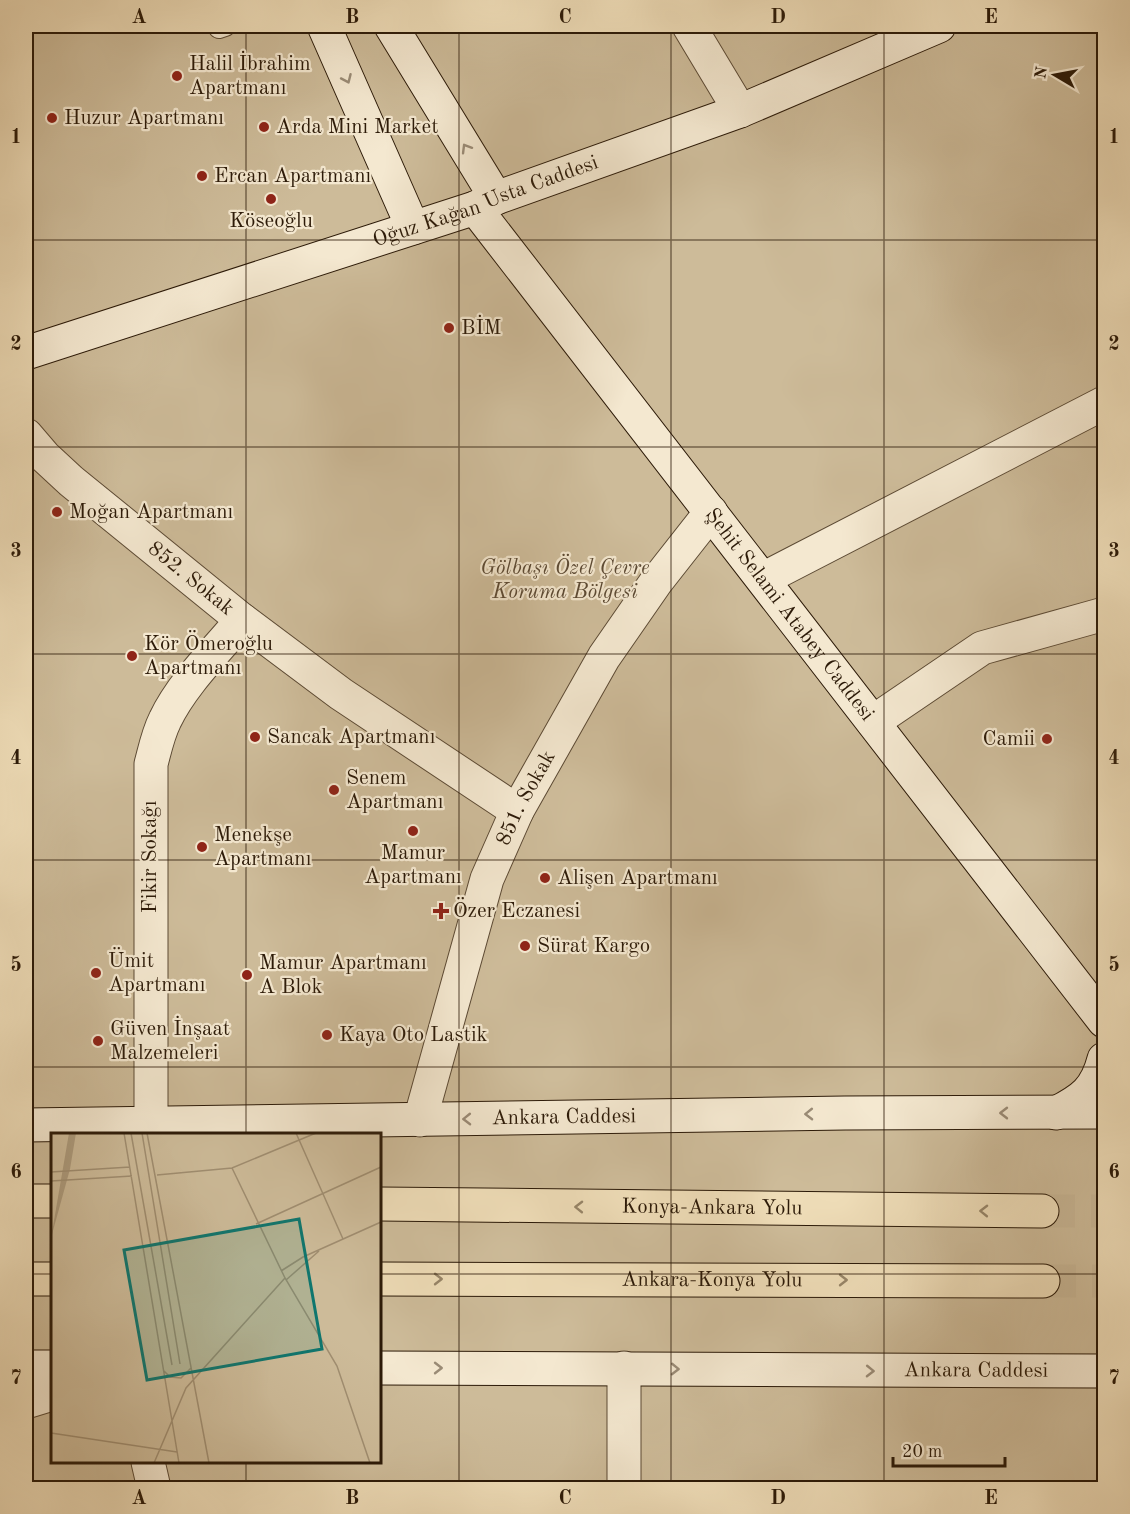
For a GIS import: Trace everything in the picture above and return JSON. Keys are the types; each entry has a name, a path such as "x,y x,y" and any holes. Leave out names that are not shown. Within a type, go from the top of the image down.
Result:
{"highway":[{"path":"26,1201 51,1201"},
{"name":"Konya-Ankara Yolu","path":"381,1204 1042,1211"},
{"path":"26,1278 51,1279"},
{"name":"Ankara-Konya Yolu","path":"381,1279 1043,1281"}],"street":[{"path":"324,26 413,228"},
{"name":"Şehit Selami Atabey Caddesi","path":"391,26 486,203 711,512 1096,1010 1104,1042"},
{"path":"688,26 740,111"},
{"name":"Oğuz Kağan Usta Caddesi","path":"26,353 486,203 740,111 939,26"},
{"path":"763,579 1104,403"},
{"name":"852. Sokak","path":"26,435 44,456 71,481 242,620 341,694 517,811"},
{"name":"851. Sokak","path":"420,1120 487,879 517,811 604,657 656,582 711,512"},
{"path":"873,722 982,648 1104,614"},
{"name":"Fikir Sokağı","path":"151,1124 151,764 157,738 165,718 182,691 242,620"},
{"path":"1056,1113 1087,1094 1095,1083 1104,1059"},
{"name":"Ankara Caddesi","path":"26,1125 844,1113 1104,1112"},
{"path":"1056,1113 1104,1129"},
{"path":"1044,1371 1092,1357 1104,1350"},
{"name":"Ankara Caddesi","path":"381,1368 1104,1371"},
{"path":"624,1368 624,1488"},
{"path":"26,1402 40,1372"},
{"path":"148,1463 154,1488"}],"green space":[{"name":"Gölbaşı Özel Çevre Koruma Bölgesi","path":"26,26 1104,26 1104,1488 26,1488"}],"tunnel":[{"path":"1042,1211 1104,1211"},
{"path":"1043,1281 1104,1281"}],"place":[{"name":"Halil İbrahim Apartmanı","path":"177,76"},
{"name":"Huzur Apartmanı","path":"52,118"},
{"name":"Arda Mini Market","path":"264,127"},
{"name":"Ercan Apartmanı","path":"202,176"},
{"name":"Köseoğlu","path":"271,199"},
{"name":"BİM","path":"449,328"},
{"name":"Moğan Apartmanı","path":"57,512"},
{"name":"Kör Ömeroğlu Apartmanı","path":"132,656"},
{"name":"Sancak Apartmanı","path":"255,737"},
{"name":"Camii","path":"1047,739"},
{"name":"Senem Apartmanı","path":"334,790"},
{"name":"Mamur Apartmanı","path":"413,831"},
{"name":"Menekşe Apartmanı","path":"202,847"},
{"name":"Alişen Apartmanı","path":"545,878"},
{"name":"Özer Eczanesi","path":"441,911"},
{"name":"Sürat Kargo","path":"525,946"},
{"name":"Ümit Apartmanı","path":"96,973"},
{"name":"Mamur Apartmanı A Blok","path":"247,975"},
{"name":"Kaya Oto Lastik","path":"327,1035"},
{"name":"Güven İnşaat Malzemeleri","path":"98,1041"}]}
